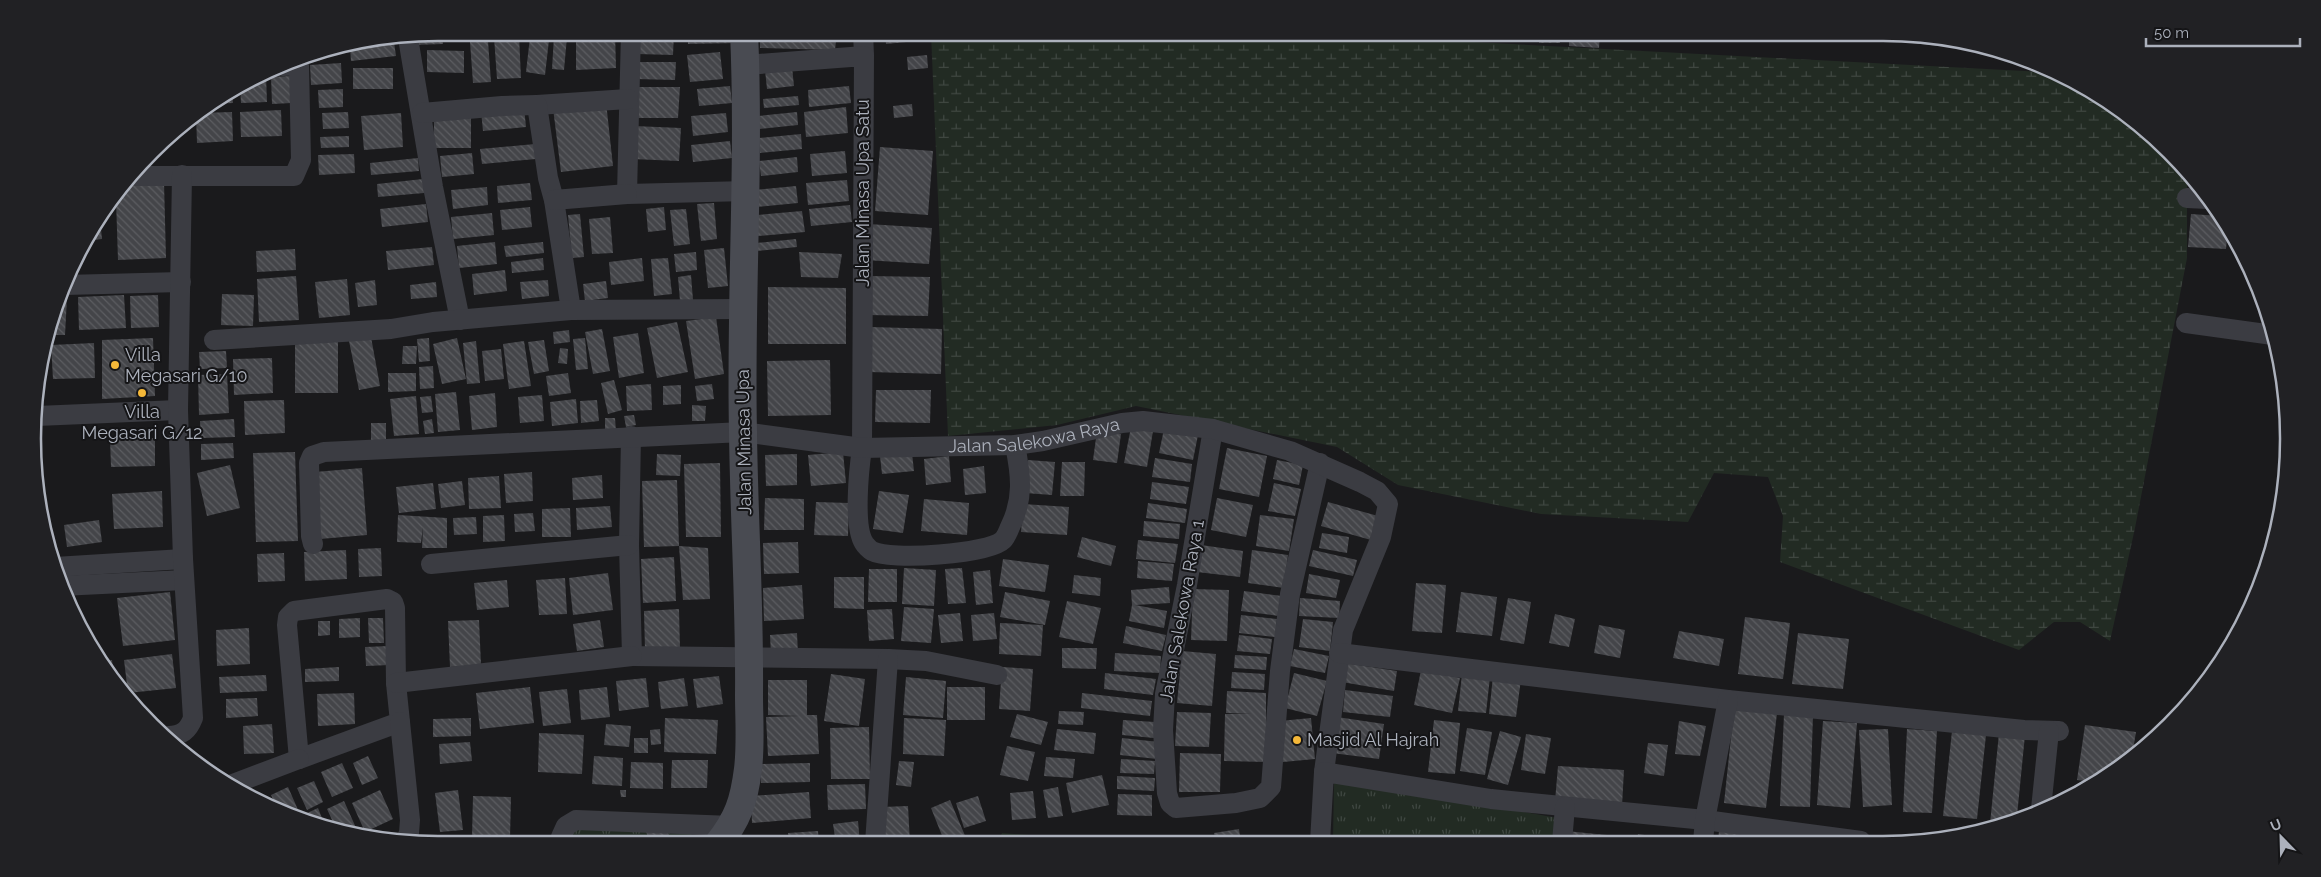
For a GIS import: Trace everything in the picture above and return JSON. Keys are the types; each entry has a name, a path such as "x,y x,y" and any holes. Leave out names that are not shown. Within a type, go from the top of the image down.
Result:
{"street":[{"path":"627,194 631,41"},
{"name":"Jalan Minasa Upa","path":"725,835 742,806 748,768 750,656 743,432 742,309 747,191 745,41"},
{"name":"Jalan Minasa Upa Satu","path":"863,41 862,448 858,491 859,530 864,544 872,552 888,555 931,555 996,546 1005,538 1014,519 1021,491 1021,476 1014,445"},
{"path":"409,42 433,186 460,320"},
{"path":"746,65 864,56"},
{"path":"141,176 294,176 301,160 299,66"},
{"path":"422,113 494,106 628,99"},
{"path":"537,105 571,310"},
{"path":"175,735 184,733 190,726 193,718 184,580 178,410 182,175"},
{"path":"554,200 627,194 747,191"},
{"path":"2187,198 2199,199"},
{"path":"72,285 181,282"},
{"path":"214,340 392,329 432,322 571,310 742,309"},
{"path":"2186,323 2265,333"},
{"path":"42,416 178,410"},
{"name":"Jalan Salekowa Raya","path":"313,544 308,463 312,456 324,452 743,432 862,448 1014,445 1044,441 1122,423 1143,421 1212,429 1290,451 1320,463 1377,491 1386,500 1389,508 1381,537 1343,630 1339,653"},
{"name":"Jalan Salekowa Raya 1","path":"1212,429 1187,585 1165,694 1163,730 1167,793 1170,803 1176,808 1236,803 1260,798 1271,787 1280,671 1290,594 1320,463"},
{"path":"631,436 629,545 632,656"},
{"path":"431,564 629,545"},
{"path":"62,567 183,559"},
{"path":"69,586 184,580"},
{"path":"299,759 286,625 288,617 294,611 387,599 392,602 395,608 396,683 410,820 408,834"},
{"path":"1320,836 1324,772 1339,653 1728,700 2024,730 2054,731 2042,803"},
{"path":"396,683 632,656 888,659 926,661 997,675"},
{"path":"876,836 888,659"},
{"path":"1704,836 1728,700"},
{"path":"238,782 400,722"},
{"path":"1324,772 1491,800 1705,820 1824,836"},
{"path":"1563,836 1565,807"},
{"path":"561,836 566,826 576,820 725,835"}],"green space":[{"path":"931,41 1455,41 2036,72 2081,94 2124,123 2163,158 2187,184 2187,258 2135,528 2110,641 2080,622 2054,622 2019,650 1780,562 1783,516 1768,477 1714,473 1688,522 1541,514 1398,485 1337,447 1136,406 1057,425 948,436"},
{"path":"1334,779 1558,818 1556,836 1333,836"},
{"path":"576,824 693,833 690,836 572,836"},
{"path":"1002,833 1041,836 1000,836"}],"building":[{"path":"438,41 443,41 443,44 412,45 412,42"},
{"path":"488,41 491,82 473,83 470,42"},
{"path":"494,41 519,41 521,78 497,79"},
{"path":"530,41 549,41 545,75 526,72"},
{"path":"554,41 567,41 564,70 552,69"},
{"path":"576,41 615,41 616,68 576,70"},
{"path":"638,41 674,41 673,55 637,54"},
{"path":"688,41 738,41 738,43 688,44"},
{"path":"760,41 836,41 835,50 760,48"},
{"path":"886,41 916,41 886,44"},
{"path":"1539,41 1560,41 1560,43 1539,43"},
{"path":"1569,41 1599,41 1599,48 1569,46"},
{"path":"1903,42 1908,42 1939,46"},
{"path":"394,44 396,56 351,61 350,52"},
{"path":"427,50 464,51 464,73 427,72"},
{"path":"720,52 723,79 690,82 687,55"},
{"path":"927,55 928,68 908,70 907,57"},
{"path":"635,62 676,62 675,80 635,79"},
{"path":"341,63 342,83 311,85 310,65"},
{"path":"792,67 794,86 767,89 765,70"},
{"path":"353,68 393,68 393,89 353,89"},
{"path":"291,76 292,103 272,104 271,78"},
{"path":"266,80 267,102 241,103 240,94"},
{"path":"730,86 732,103 699,106 697,89"},
{"path":"849,86 851,103 809,107 808,90"},
{"path":"632,87 680,87 678,118 632,118"},
{"path":"343,89 343,107 319,108 318,90"},
{"path":"798,96 799,105 764,108 763,99"},
{"path":"233,99 233,103 225,103"},
{"path":"606,102 613,166 561,172 553,108"},
{"path":"912,104 913,116 894,118 893,106"},
{"path":"524,107 526,127 483,131 481,111"},
{"path":"846,107 848,133 806,137 804,112"},
{"path":"281,110 282,136 241,137 240,112"},
{"path":"232,112 233,141 197,143 196,124 212,113"},
{"path":"348,112 349,128 323,129 322,113"},
{"path":"797,112 798,125 759,129 758,116"},
{"path":"401,113 403,147 364,150 361,116"},
{"path":"726,113 728,132 693,136 691,116"},
{"path":"471,117 471,148 434,148 434,118"},
{"path":"634,126 681,128 679,161 632,159"},
{"path":"801,134 802,149 760,153 759,138"},
{"path":"349,136 349,147 321,148 320,137"},
{"path":"730,141 732,158 693,162 691,145"},
{"path":"535,144 536,159 482,164 480,149"},
{"path":"880,147 933,151 928,215 875,211"},
{"path":"845,151 847,173 812,176 810,154"},
{"path":"472,153 474,174 442,177 440,156"},
{"path":"354,154 355,173 319,175 318,155"},
{"path":"797,157 798,172 761,176 759,161"},
{"path":"418,158 419,171 371,175 370,163"},
{"path":"423,179 424,193 378,197 377,184"},
{"path":"847,180 849,201 808,205 806,183"},
{"path":"164,182 166,258 118,260 116,206 135,183"},
{"path":"530,183 532,200 498,203 497,186"},
{"path":"796,186 798,203 757,207 755,190"},
{"path":"487,187 488,205 453,209 451,190"},
{"path":"714,203 717,239 701,241 697,204"},
{"path":"426,204 428,222 382,227 380,209"},
{"path":"850,205 852,222 811,226 809,209"},
{"path":"530,207 532,227 502,230 500,210"},
{"path":"664,207 666,230 648,232 646,209"},
{"path":"686,209 690,244 674,246 670,210"},
{"path":"802,211 805,232 758,236 757,215"},
{"path":"492,213 494,235 453,239 451,217"},
{"path":"580,214 584,257 572,258 568,215"},
{"path":"2191,214 2211,215 2227,240 2226,249 2188,247"},
{"path":"610,217 613,253 592,254 589,219"},
{"path":"868,224 932,228 929,264 865,260"},
{"path":"101,229 102,239 94,240"},
{"path":"796,239 797,247 757,251 756,243"},
{"path":"495,242 497,264 459,268 457,246"},
{"path":"543,242 544,253 506,257 504,246"},
{"path":"432,247 434,265 388,270 386,251"},
{"path":"724,248 728,286 708,288 704,250"},
{"path":"295,249 296,270 257,272 256,251"},
{"path":"696,252 697,270 676,272 674,254"},
{"path":"799,252 842,254 838,278 801,277"},
{"path":"543,258 544,270 512,273 511,262"},
{"path":"642,258 644,281 611,285 609,262"},
{"path":"668,258 672,294 654,296 651,259"},
{"path":"505,270 507,291 474,295 472,274"},
{"path":"691,275 693,300 680,301 678,277"},
{"path":"296,276 299,320 259,322 257,279"},
{"path":"868,276 930,277 928,316 867,315"},
{"path":"347,279 350,315 319,318 315,282"},
{"path":"375,280 377,305 358,307 355,283"},
{"path":"548,280 549,296 522,299 520,282"},
{"path":"606,281 608,298 585,301 583,284"},
{"path":"436,282 437,297 411,299 410,285"},
{"path":"768,287 846,288 846,344 768,344"},
{"path":"222,294 254,295 253,326 221,325"},
{"path":"124,295 126,328 79,330 78,297"},
{"path":"158,295 159,327 131,328 130,296"},
{"path":"67,298 67,298 65,335 55,335"},
{"path":"716,317 724,374 695,379 686,321"},
{"path":"677,322 688,372 657,378 647,328"},
{"path":"870,327 942,329 941,374 869,372"},
{"path":"602,329 610,371 593,374 585,332"},
{"path":"569,330 570,342 554,344 553,332"},
{"path":"638,333 644,373 619,378 613,337"},
{"path":"338,337 338,393 295,393 295,338"},
{"path":"371,337 380,386 359,390 349,341"},
{"path":"153,338 155,396 102,399 102,340"},
{"path":"429,338 430,361 419,362 417,339"},
{"path":"457,338 466,379 442,384 433,344"},
{"path":"585,338 588,369 576,370 573,339"},
{"path":"544,340 549,371 534,374 528,342"},
{"path":"476,341 480,383 467,384 463,343"},
{"path":"524,341 531,386 509,389 503,344"},
{"path":"94,343 95,378 53,379 51,351 53,345"},
{"path":"403,346 417,346 416,364 402,364"},
{"path":"560,348 568,349 567,364 558,363"},
{"path":"501,349 504,379 485,381 482,351"},
{"path":"226,351 227,368 200,369 199,352"},
{"path":"272,358 273,393 234,395 233,359"},
{"path":"830,360 831,415 768,416 767,361"},
{"path":"433,366 434,388 420,389 419,367"},
{"path":"388,373 416,373 416,391 388,392"},
{"path":"568,373 571,393 549,396 546,376"},
{"path":"227,374 229,413 199,415 198,375"},
{"path":"614,380 622,410 608,414 601,383"},
{"path":"651,384 652,410 627,411 626,386"},
{"path":"712,384 714,399 697,401 695,386"},
{"path":"681,385 681,404 663,405 663,386"},
{"path":"876,390 931,390 930,423 875,422"},
{"path":"456,392 460,430 438,432 435,394"},
{"path":"495,393 497,427 472,430 469,396"},
{"path":"542,395 544,421 520,423 518,397"},
{"path":"416,396 419,434 394,436 390,399"},
{"path":"431,396 433,412 422,413 420,397"},
{"path":"576,399 578,423 552,426 550,402"},
{"path":"284,400 285,433 245,435 244,401"},
{"path":"597,400 599,421 581,423 580,401"},
{"path":"692,405 706,406 705,421 692,421"},
{"path":"634,415 636,425 626,427 624,416"},
{"path":"605,418 615,418 616,431 605,431"},
{"path":"234,419 235,437 201,438 200,421"},
{"path":"432,419 434,433 425,434 423,421"},
{"path":"371,423 386,423 386,441 371,441"},
{"path":"1131,427 1153,431 1147,467 1124,463"},
{"path":"1164,429 1198,435 1193,460 1159,453"},
{"path":"1097,431 1121,434 1117,463 1093,460"},
{"path":"155,438 155,466 111,467 110,439"},
{"path":"233,443 234,458 201,460 201,444"},
{"path":"1227,448 1267,456 1259,497 1219,489"},
{"path":"295,452 298,541 256,542 253,453"},
{"path":"843,452 846,483 811,486 808,455"},
{"path":"912,453 914,471 882,474 880,456"},
{"path":"657,454 681,455 680,476 656,475"},
{"path":"797,454 797,485 766,486 765,455"},
{"path":"949,456 951,482 926,485 924,459"},
{"path":"1155,458 1192,464 1190,482 1152,477"},
{"path":"1028,460 1055,462 1052,495 1025,493"},
{"path":"1277,460 1303,465 1299,485 1273,479"},
{"path":"1062,462 1085,462 1084,496 1060,496"},
{"path":"720,463 721,537 686,537 684,464"},
{"path":"230,465 240,508 207,516 197,473"},
{"path":"984,466 986,493 965,495 963,469"},
{"path":"362,468 367,535 320,539 315,472"},
{"path":"532,472 533,501 506,503 504,474"},
{"path":"602,475 603,498 573,500 572,478"},
{"path":"499,476 501,508 469,509 468,478"},
{"path":"677,480 679,546 644,547 642,481"},
{"path":"462,481 465,505 441,508 438,484"},
{"path":"1152,482 1189,487 1186,504 1150,499"},
{"path":"433,483 436,509 399,513 396,487"},
{"path":"1274,483 1301,489 1295,516 1268,511"},
{"path":"162,491 163,527 114,529 112,494"},
{"path":"879,491 909,495 903,533 873,529"},
{"path":"765,498 804,499 804,530 764,530"},
{"path":"1217,498 1253,505 1246,537 1211,530"},
{"path":"924,499 969,503 967,535 921,531"},
{"path":"816,502 849,503 848,536 814,535"},
{"path":"1328,502 1378,516 1371,540 1321,526"},
{"path":"1148,503 1187,509 1185,523 1146,518"},
{"path":"1023,504 1069,507 1067,535 1021,532"},
{"path":"610,506 612,527 577,530 576,508"},
{"path":"570,508 571,537 542,537 542,509"},
{"path":"533,513 535,531 515,532 514,514"},
{"path":"398,515 447,518 447,548 422,548 423,527 421,543 397,542"},
{"path":"504,515 505,541 483,542 483,516"},
{"path":"1260,515 1294,519 1289,551 1256,546"},
{"path":"476,517 477,534 454,535 453,518"},
{"path":"99,520 102,542 67,547 64,525"},
{"path":"1144,521 1180,524 1179,539 1143,536"},
{"path":"1322,533 1349,537 1347,553 1319,548"},
{"path":"1082,537 1116,546 1111,566 1077,557"},
{"path":"1138,540 1178,544 1175,563 1136,559"},
{"path":"798,542 799,573 764,574 763,543"},
{"path":"1201,545 1243,551 1240,577 1197,572"},
{"path":"679,546 708,548 710,599 683,600"},
{"path":"381,548 382,576 359,577 358,549"},
{"path":"346,550 347,579 305,581 304,552"},
{"path":"1252,550 1288,555 1284,588 1248,583"},
{"path":"1313,550 1357,560 1353,576 1309,566"},
{"path":"284,553 285,581 258,582 257,554"},
{"path":"674,557 676,601 643,603 641,559"},
{"path":"1003,559 1049,565 1045,592 999,586"},
{"path":"1138,561 1174,564 1172,581 1137,578"},
{"path":"904,568 936,570 934,606 902,604"},
{"path":"962,568 966,603 948,604 945,569"},
{"path":"869,569 897,569 897,602 868,602"},
{"path":"990,570 993,603 976,605 973,572"},
{"path":"608,573 613,610 573,615 569,578"},
{"path":"1309,574 1340,580 1336,598 1306,593"},
{"path":"1074,575 1101,578 1100,596 1072,593"},
{"path":"834,577 864,577 864,609 834,608"},
{"path":"565,578 567,614 539,615 536,580"},
{"path":"507,580 509,607 477,610 474,583"},
{"path":"1416,583 1446,585 1442,633 1412,631"},
{"path":"802,585 804,619 764,621 763,588"},
{"path":"1169,587 1170,603 1135,605 1167,611 1164,628 1129,621 1132,605 1131,590"},
{"path":"1193,589 1229,590 1227,641 1191,640"},
{"path":"1244,591 1282,596 1279,616 1241,611"},
{"path":"170,592 175,640 123,646 117,598"},
{"path":"1005,592 1050,601 1045,625 1000,617"},
{"path":"1461,592 1497,597 1492,636 1456,632"},
{"path":"1300,598 1340,601 1339,618 1299,616"},
{"path":"1508,598 1531,602 1524,644 1500,640"},
{"path":"1067,601 1101,608 1093,644 1059,637"},
{"path":"904,607 934,609 931,643 901,641"},
{"path":"679,609 680,649 645,650 644,611"},
{"path":"892,609 894,639 869,641 867,610"},
{"path":"960,613 963,641 941,643 938,615"},
{"path":"994,613 997,639 973,641 971,615"},
{"path":"1555,614 1575,619 1569,647 1549,643"},
{"path":"1241,615 1277,619 1275,637 1239,633"},
{"path":"1745,617 1790,623 1783,679 1738,674"},
{"path":"360,618 360,637 339,638 339,619"},
{"path":"368,618 383,618 384,643 369,643"},
{"path":"1303,619 1333,622 1330,651 1299,647"},
{"path":"479,620 481,665 450,667 448,621"},
{"path":"600,620 604,647 577,651 573,624"},
{"path":"318,621 330,621 330,635 318,636"},
{"path":"1000,623 1043,625 1041,656 999,654"},
{"path":"1599,625 1625,630 1620,658 1594,653"},
{"path":"1126,626 1166,635 1162,651 1123,643"},
{"path":"249,628 250,664 217,666 216,630"},
{"path":"1679,631 1724,639 1719,666 1673,658"},
{"path":"797,633 798,654 771,655 770,635"},
{"path":"1798,633 1849,639 1843,689 1792,684"},
{"path":"1239,635 1272,639 1270,654 1237,651"},
{"path":"389,646 390,665 366,666 365,647"},
{"path":"1062,648 1097,648 1096,669 1062,668"},
{"path":"1294,649 1329,656 1325,673 1290,666"},
{"path":"1182,651 1216,654 1212,706 1177,703"},
{"path":"1115,653 1161,656 1160,673 1114,671"},
{"path":"172,654 176,688 134,692 127,685 124,660"},
{"path":"1235,655 1267,657 1266,670 1234,668"},
{"path":"1345,663 1397,671 1394,691 1342,682"},
{"path":"339,667 339,681 305,682 305,669"},
{"path":"1002,667 1033,669 1030,711 999,709"},
{"path":"1421,670 1460,678 1452,713 1414,705"},
{"path":"1232,672 1265,674 1264,690 1231,688"},
{"path":"1105,673 1156,679 1153,695 1104,689"},
{"path":"1294,673 1327,681 1317,716 1285,708"},
{"path":"831,674 865,679 859,726 824,721"},
{"path":"1462,674 1490,677 1486,713 1458,711"},
{"path":"266,675 267,691 220,693 219,677"},
{"path":"719,676 723,704 697,708 693,679"},
{"path":"1493,676 1521,679 1516,717 1489,714"},
{"path":"906,677 946,681 943,718 903,715"},
{"path":"646,678 649,707 619,711 616,681"},
{"path":"684,678 688,706 661,709 658,682"},
{"path":"768,680 807,680 807,715 817,715 819,754 768,756 766,717 800,716 768,715"},
{"path":"530,687 534,723 480,729 476,693"},
{"path":"607,687 610,717 581,720 579,690"},
{"path":"947,687 985,687 985,720 947,720"},
{"path":"567,689 571,723 543,726 539,692"},
{"path":"1345,690 1393,696 1390,717 1343,712"},
{"path":"1227,691 1266,693 1266,762 1224,761 1225,714 1252,714 1226,713"},
{"path":"354,693 355,724 318,726 317,694"},
{"path":"1082,693 1152,701 1150,716 1081,708"},
{"path":"257,698 258,716 226,718 226,699"},
{"path":"1734,709 1777,713 1766,808 1724,803"},
{"path":"1059,711 1084,712 1083,725 1058,724"},
{"path":"1177,712 1211,713 1209,747 1175,746"},
{"path":"1017,714 1048,722 1041,745 1010,737"},
{"path":"1784,714 1813,715 1810,807 1780,806"},
{"path":"1337,717 1384,724 1379,759 1332,753"},
{"path":"471,718 471,736 433,737 433,719"},
{"path":"665,718 718,720 716,754 664,752"},
{"path":"904,718 946,720 944,756 903,754"},
{"name":"Masjid Al Hajrah","path":"1311,718 1315,759 1283,762 1280,721"},
{"path":"1123,720 1155,722 1154,738 1122,735"},
{"path":"1434,720 1460,723 1455,774 1428,772"},
{"path":"1679,721 1706,726 1700,756 1675,754"},
{"path":"1823,721 1857,723 1850,808 1817,805"},
{"path":"272,724 274,753 244,754 243,726"},
{"path":"606,724 631,726 629,747 604,745"},
{"path":"2085,725 2136,732 2134,746 2124,754 2084,781 2077,780"},
{"path":"869,727 870,779 831,779 830,728"},
{"path":"1467,728 1492,732 1485,775 1460,771"},
{"path":"660,729 661,744 651,745 650,730"},
{"path":"1057,729 1096,733 1094,754 1054,750"},
{"path":"1888,729 1892,805 1863,807 1859,730"},
{"path":"1907,729 1937,731 1932,813 1903,812"},
{"path":"1500,731 1521,737 1508,785 1487,779"},
{"path":"1952,731 1986,735 1977,819 1943,816"},
{"path":"539,733 584,735 582,774 538,772"},
{"path":"1999,733 2025,735 2017,812 1990,821"},
{"path":"1526,734 1551,738 1545,774 1521,770"},
{"path":"634,738 648,738 648,753 634,753"},
{"path":"1122,738 1159,742 1157,759 1120,755"},
{"path":"470,742 472,761 440,764 439,744"},
{"path":"1648,743 1668,745 1664,776 1644,773"},
{"path":"1007,746 1035,752 1028,781 1000,775"},
{"path":"1180,753 1221,754 1220,792 1179,792"},
{"path":"368,756 378,778 362,785 353,763"},
{"path":"594,756 623,758 622,786 592,784"},
{"path":"1046,757 1075,759 1073,778 1044,776"},
{"path":"1121,759 1155,761 1154,774 1120,773"},
{"path":"672,760 708,760 707,788 671,788"},
{"path":"899,761 914,762 911,787 896,785"},
{"path":"631,762 663,763 663,789 630,788"},
{"path":"342,763 353,788 332,797 321,772"},
{"path":"810,763 810,782 761,783 761,764"},
{"path":"1558,766 1624,770 1622,806 1555,801"},
{"path":"1102,775 1109,805 1072,813 1066,783"},
{"path":"1117,776 1155,778 1154,791 1117,789"},
{"path":"314,781 323,802 307,810 297,788"},
{"path":"865,784 866,809 828,810 827,785"},
{"path":"288,787 298,810 273,800 271,795"},
{"path":"1058,787 1063,816 1048,818 1043,790"},
{"path":"380,790 393,819 370,829 363,828 352,803"},
{"path":"458,790 463,830 440,832 435,793"},
{"path":"620,790 626,790 626,797 621,797"},
{"path":"1033,791 1036,818 1012,820 1010,793"},
{"path":"809,792 811,818 752,823 751,796"},
{"path":"1118,794 1152,795 1152,816 1117,815"},
{"path":"473,796 511,797 510,836 472,836"},
{"path":"978,796 986,821 964,828 956,803"},
{"path":"950,800 965,836 942,836 931,808"},
{"path":"344,801 356,827 332,821 327,809"},
{"path":"908,806 910,836 883,836 882,807"},
{"path":"318,808 322,818 311,815 306,813"},
{"path":"858,821 859,836 835,836 833,824"},
{"path":"663,824 669,836 648,836 646,832"},
{"path":"1239,829 1240,836 1215,836 1214,833"},
{"path":"818,831 818,836 788,836 788,833"},
{"path":"1566,831 1617,836 1566,836"},
{"path":"1719,831 1753,836 1718,836"}],"place":[{"name":"Villa Megasari G/10","path":"115,365"},
{"name":"Villa Megasari G/12","path":"142,393"},
{"name":"Masjid Al Hajrah","path":"1297,740"}]}
